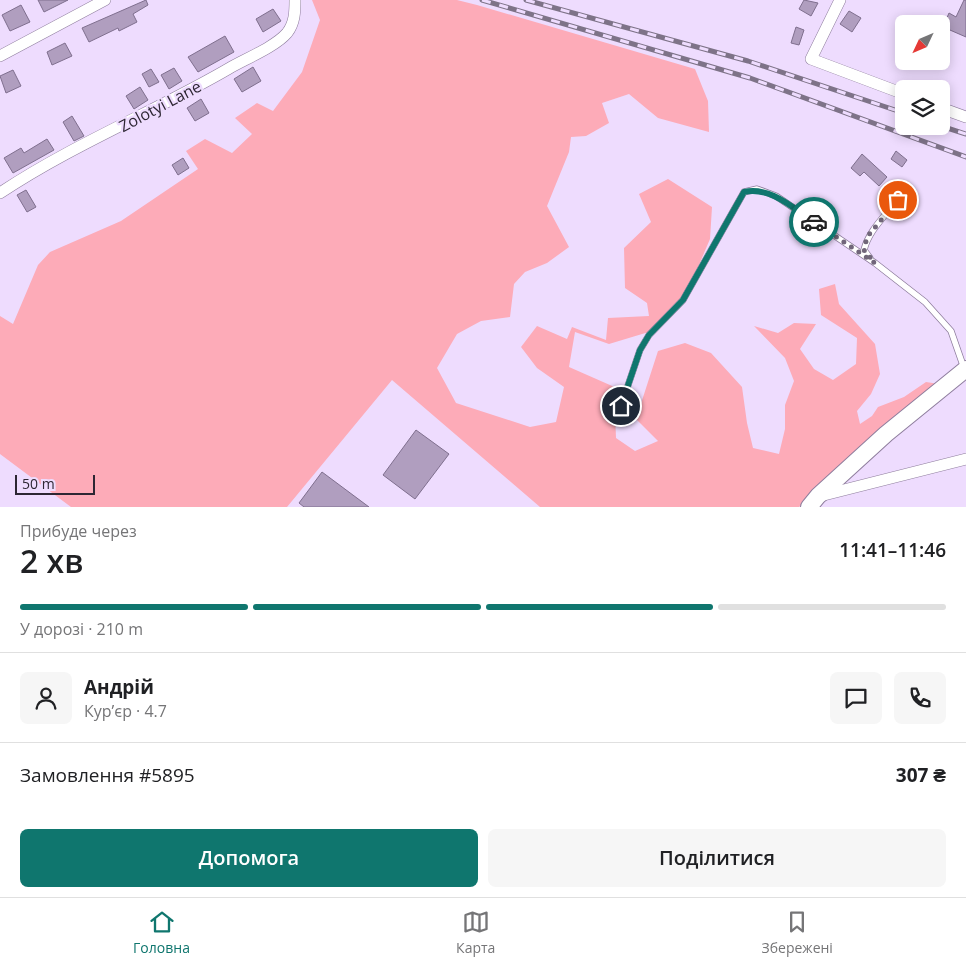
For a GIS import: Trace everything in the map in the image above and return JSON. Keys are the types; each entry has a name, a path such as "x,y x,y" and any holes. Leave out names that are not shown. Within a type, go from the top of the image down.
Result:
{"main road":[{"path":"813,501 886,434 966,370"}],"street":[{"path":"0,56 105,0"},
{"name":"Zolotyi Lane","path":"0,193 32,174 197,87 270,45 287,32 295,17 295,0"},
{"path":"840,0 811,59 895,91"},
{"path":"950,111 966,117"},
{"path":"813,501 966,459"}],"lane":[{"path":"875,263 864,250 867,237 898,200 906,185"},
{"path":"621,406 640,350 649,335 683,300 744,192 757,189 776,196 875,263 926,302 951,331 966,370"}],"shaded area":[{"path":"312,0 457,0 477,5 695,69 708,101 709,132 658,118 629,94 602,103 609,123 586,136 571,137 569,152 547,206 569,247 547,263 525,272 514,284 510,317 481,321 457,334 437,368 456,403 530,427 556,422 564,387 537,368 521,347 537,326 567,339 572,327 606,340 608,318 649,316 647,303 625,288 624,248 651,222 639,194 668,179 712,207 710,239 684,300 652,331 609,344 575,332 569,367 619,389 615,413 616,438 635,451 658,441 636,419 658,351 685,343 711,353 742,387 753,448 779,454 785,429 785,405 794,381 785,358 754,326 778,333 794,323 816,324 800,349 814,369 833,380 856,364 857,338 821,315 819,289 835,284 839,304 875,344 880,374 871,394 857,411 860,424 872,416 878,407 904,397 926,382 939,384 799,507 540,507 392,380 287,507 71,507 0,454 0,316 13,324 38,265 50,252 121,221 198,169 186,151 205,139 232,153 252,134 235,118 257,103 273,111 302,72 320,20"}],"building":[{"path":"38,0 68,0 44,12"},
{"path":"146,0 148,5 133,14 137,22 119,31 118,28 89,42 82,28"},
{"path":"804,0 818,3 811,16 799,9"},
{"path":"964,0 966,0 966,37 950,30 949,13 956,17"},
{"path":"21,5 30,22 10,31 2,15"},
{"path":"273,9 281,21 263,32 256,19"},
{"path":"849,11 861,18 852,32 840,24"},
{"path":"796,27 804,30 799,45 791,43"},
{"path":"225,36 234,52 198,72 188,57"},
{"path":"65,43 72,56 52,65 47,52"},
{"path":"253,67 261,81 242,92 234,79"},
{"path":"174,68 182,81 169,89 161,75"},
{"path":"151,69 159,82 149,87 142,74"},
{"path":"13,70 21,86 6,93 0,76"},
{"path":"140,87 148,100 134,109 126,96"},
{"path":"201,99 209,113 195,121 187,108"},
{"path":"72,116 84,136 74,141 63,122"},
{"path":"47,139 54,150 13,173 4,158 21,148 24,153"},
{"path":"896,151 907,160 902,167 891,159"},
{"path":"862,154 887,177 879,186 864,172 860,176 851,168"},
{"path":"183,158 189,168 178,175 172,165"},
{"path":"26,190 36,207 27,212 17,195"},
{"path":"416,430 449,454 415,499 383,475"},
{"path":"322,472 369,507 304,507 299,503"}],"railway":[{"path":"482,0 750,78 966,157"},
{"path":"526,0 748,61 895,110"},
{"path":"950,129 966,134"}],"way so far":[{"path":"814,222 875,263 864,250 867,237 898,200"}],"route":[{"path":"621,406 640,350 649,335 683,300 732,210 744,192 757,189 776,196 814,222"}]}
